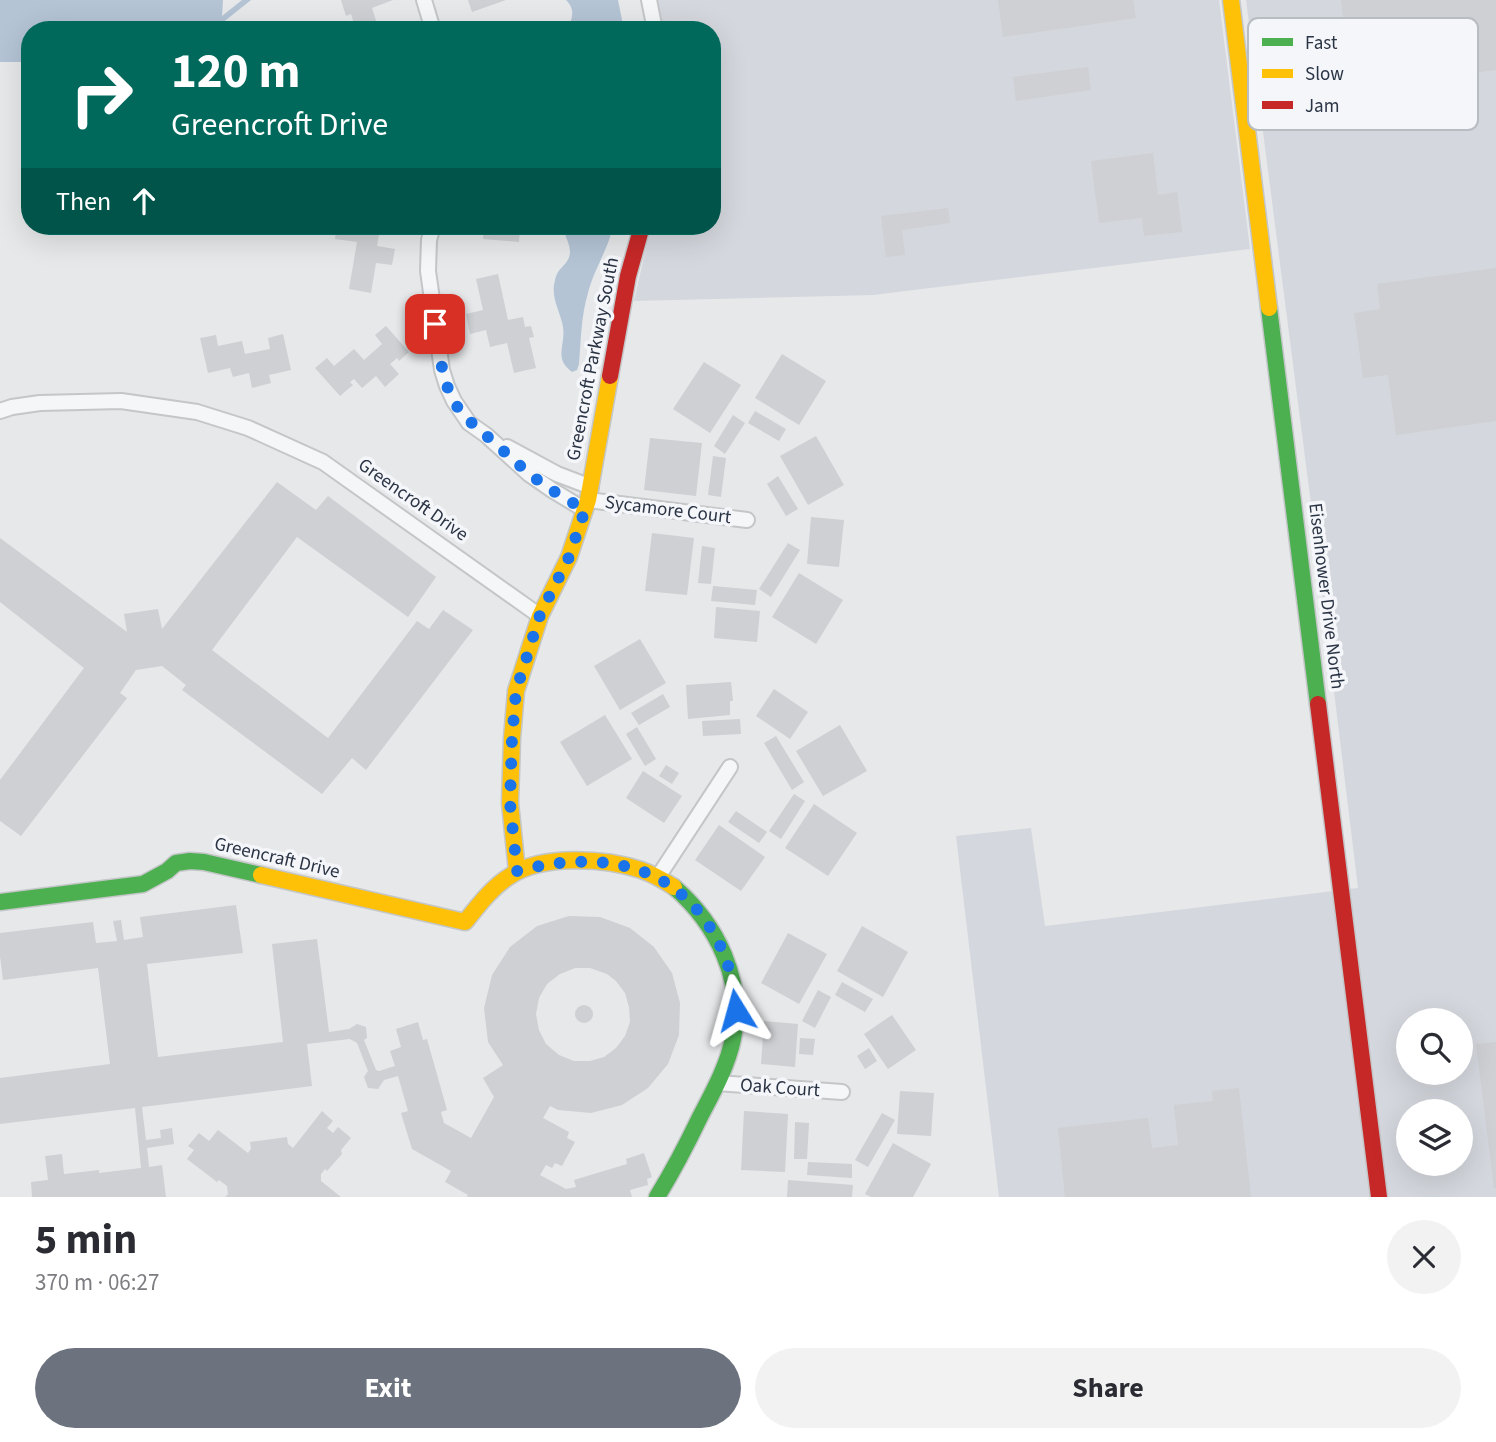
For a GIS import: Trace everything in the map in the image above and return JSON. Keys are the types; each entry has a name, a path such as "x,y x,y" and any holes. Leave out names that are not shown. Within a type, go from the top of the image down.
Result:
{"street":[{"path":"424,0 430,21"},
{"path":"649,0 653,21"},
{"name":"Eisenhower Drive North","path":"1231,0 1379,1197"},
{"path":"430,235 428,271 442,370 459,410 469,423 486,435 557,474 588,499"},
{"name":"Greencroft Parkway South","path":"540,615 569,557 588,499 619,317 639,235"},
{"name":"Greencroft Drive","path":"0,411 40,403 121,401 197,412 248,428 323,462 540,615"},
{"path":"486,435 529,474 552,490 588,499"},
{"name":"Sycamore Court","path":"588,499 747,520"},
{"path":"540,615 516,691 513,723 510,803 517,871 570,861 615,864 657,877 674,888 698,911 720,944 735,989 735,1031 730,1055 676,1166 657,1197"},
{"path":"657,877 730,767"},
{"name":"Greencraft Drive","path":"0,902 143,884 176,863 190,860 465,922 489,893 517,871"},
{"name":"Oak Court","path":"718,1083 842,1091"}],"shaded area":[{"path":"657,0 1219,0 1250,249 873,295 634,301 649,235 721,235 721,21 661,21"},
{"path":"1246,0 1496,0 1496,1197 999,1197 956,836 1031,828 1045,926 1358,888 1263,130 1478,130 1478,18 1248,18"}],"water":[{"path":"0,0 223,0 222,16 242,0 251,0 225,21 21,21 21,62 0,62"},
{"path":"566,0 618,0 622,21 571,21 572,11"},
{"path":"565,235 610,235 588,293 579,364 577,370 572,372 563,362 563,327 554,291 556,275 570,255"}],"building":[{"path":"341,0 393,0 372,8 376,21 353,21 351,14 346,16"},
{"path":"468,0 506,0 472,12"},
{"path":"998,0 1133,0 1136,18 1003,37"},
{"path":"1341,0 1496,0 1496,70 1478,72 1478,18 1343,18"},
{"path":"1088,67 1091,90 1016,101 1013,77"},
{"path":"1153,153 1158,195 1177,192 1182,232 1144,236 1142,218 1099,223 1091,161"},
{"path":"948,208 950,223 902,230 905,255 886,257 881,216"},
{"path":"336,235 379,235 377,246 395,249 392,265 376,263 371,293 349,289 357,242 335,239"},
{"path":"483,235 519,235 519,242 483,239"},
{"path":"1496,268 1496,421 1396,435 1388,375 1363,378 1354,313 1380,309 1377,284"},
{"path":"498,274 508,320 523,317 525,327 531,326 534,337 529,338 536,368 514,373 507,343 490,347 486,330 470,334 466,314 483,310 476,279"},
{"path":"386,326 409,352 399,361 397,358 390,364 399,374 385,387 376,376 362,388 354,379 350,382 353,385 340,396 315,368 327,358 334,366 354,349 364,360 382,344 375,335"},
{"path":"283,334 291,370 269,375 271,383 252,388 249,373 233,377 230,368 208,373 200,338 216,335 218,346 242,341 245,354 270,349 268,338"},
{"path":"782,354 826,381 799,425 755,398"},
{"path":"704,362 741,385 710,433 673,409"},
{"path":"755,411 786,429 779,441 748,423"},
{"path":"733,415 745,423 725,454 714,446"},
{"path":"816,436 844,485 808,505 780,456"},
{"path":"650,438 702,443 696,496 644,490"},
{"path":"713,456 726,458 721,497 708,495"},
{"path":"778,476 798,509 786,516 767,484"},
{"path":"277,482 316,510 328,496 436,577 408,617 297,537 212,650 328,738 417,621 429,629 443,610 473,630 366,770 352,758 322,794 182,690 186,685 162,666 136,670 120,693 127,698 21,836 0,821 0,780 84,668 0,602 0,538 127,632 124,614 158,609 162,629"},
{"path":"811,517 844,520 839,567 807,564"},
{"path":"652,533 694,538 687,595 645,591"},
{"path":"788,543 800,550 771,597 759,589"},
{"path":"702,546 715,548 711,584 698,583"},
{"path":"799,573 843,600 816,644 772,617"},
{"path":"713,586 757,590 755,605 711,601"},
{"path":"716,607 760,611 757,642 714,638"},
{"path":"640,639 666,683 620,710 594,666"},
{"path":"731,682 733,701 730,701 730,715 688,719 686,685"},
{"path":"774,689 808,712 790,739 756,716"},
{"path":"663,694 670,707 639,725 631,713"},
{"path":"605,715 632,759 587,786 560,742"},
{"path":"740,719 741,734 703,736 702,721"},
{"path":"840,725 867,771 823,796 796,751"},
{"path":"637,727 656,759 645,766 626,734"},
{"path":"776,736 804,782 792,790 764,743"},
{"path":"666,765 679,773 672,784 659,776"},
{"path":"643,771 682,796 664,823 626,798"},
{"path":"794,794 805,801 781,839 769,831"},
{"path":"814,804 857,833 828,876 785,848"},
{"path":"736,811 767,832 759,843 728,822"},
{"path":"719,825 765,857 741,891 695,860"},
{"path":"236,905 243,953 147,964 158,1057 283,1042 272,944 317,939 329,1032 349,1029 357,1024 366,1027 367,1038 364,1040 376,1070 379,1071 395,1066 390,1051 401,1047 396,1029 418,1022 423,1040 427,1039 447,1110 441,1112 444,1123 471,1138 494,1097 483,1078 503,1065 488,1042 484,1008 492,975 510,947 537,926 569,916 600,917 630,928 654,947 672,973 680,1003 679,1035 668,1064 648,1088 622,1105 591,1113 558,1110 550,1106 543,1118 569,1132 567,1138 575,1142 562,1166 555,1163 552,1168 546,1165 540,1175 566,1189 576,1187 574,1180 627,1164 626,1159 644,1153 652,1177 647,1179 648,1185 630,1190 632,1197 467,1197 468,1195 445,1182 451,1171 412,1149 401,1113 408,1111 398,1076 384,1080 378,1089 368,1088 364,1077 368,1071 357,1043 350,1039 307,1044 312,1086 142,1107 146,1140 161,1138 160,1130 172,1128 174,1144 147,1148 149,1167 162,1165 166,1197 32,1197 31,1182 48,1180 45,1156 62,1154 64,1174 141,1168 135,1108 0,1124 0,1078 110,1064 98,968 3,980 0,933 93,922 96,943 117,941 113,921 121,920 124,940 143,937 140,917","holes":["575,968 590,968 607,974 625,993 630,1022 625,1036 616,1048 604,1057 590,1061 574,1061 559,1055 546,1044 539,1030 536,1014 539,998 547,984 560,974"]},
{"path":"862,926 908,952 883,997 837,971"},
{"path":"788,933 827,954 799,1004 761,983"},
{"path":"842,982 873,999 865,1012 835,995"},
{"path":"818,990 831,997 815,1028 802,1021"},
{"path":"580,1005 588,1005 593,1014 591,1021 580,1023 575,1018 575,1010"},
{"path":"892,1015 916,1050 888,1069 864,1034"},
{"path":"764,1021 798,1024 795,1067 761,1064"},
{"path":"800,1038 815,1039 813,1055 799,1054"},
{"path":"1496,1042 1496,1188 1494,1188 1476,1044"},
{"path":"869,1048 877,1061 865,1069 857,1056"},
{"path":"1239,1088 1251,1197 1065,1197 1058,1128 1148,1118 1152,1148 1178,1145 1174,1105 1213,1101 1212,1091"},
{"path":"900,1091 934,1093 931,1136 897,1134"},
{"path":"322,1111 333,1121 327,1128 333,1133 338,1127 351,1138 341,1150 342,1154 321,1174 321,1181 341,1197 225,1197 228,1194 227,1186 219,1180 217,1182 187,1159 194,1150 188,1146 199,1133 209,1141 218,1130 248,1153 251,1149 250,1142 287,1137 288,1144 293,1148"},
{"path":"744,1111 788,1114 785,1172 741,1170"},
{"path":"882,1113 895,1120 868,1167 855,1160"},
{"path":"795,1122 809,1123 807,1159 794,1159"},
{"path":"893,1143 931,1164 913,1197 871,1197 865,1194"},
{"path":"808,1162 852,1164 852,1178 807,1175"},
{"path":"788,1180 853,1185 852,1197 787,1197"}],"traffic: fast":[{"path":"1269,308 1318,704"},
{"path":"0,902 143,884 176,863 190,861 261,875"},
{"path":"657,1197 719,1079 733,1039 736,1017 731,975 715,936 703,918 674,887"}],"traffic: slow":[{"path":"1231,0 1269,308"},
{"path":"517,871 510,803 516,691 540,616 569,557 588,500 610,376"},
{"path":"261,875 465,922 503,880 523,869 556,861 592,861 626,866 658,877 674,887"}],"traffic: jam":[{"path":"610,376 628,276 639,235"},
{"path":"1318,704 1379,1197"}],"route":[{"path":"435,324 447,386 469,423 529,474 585,510 569,557 540,615 516,691 510,803 517,871 570,861 615,864 657,877 690,901 720,944 735,987 736,1010"}]}
